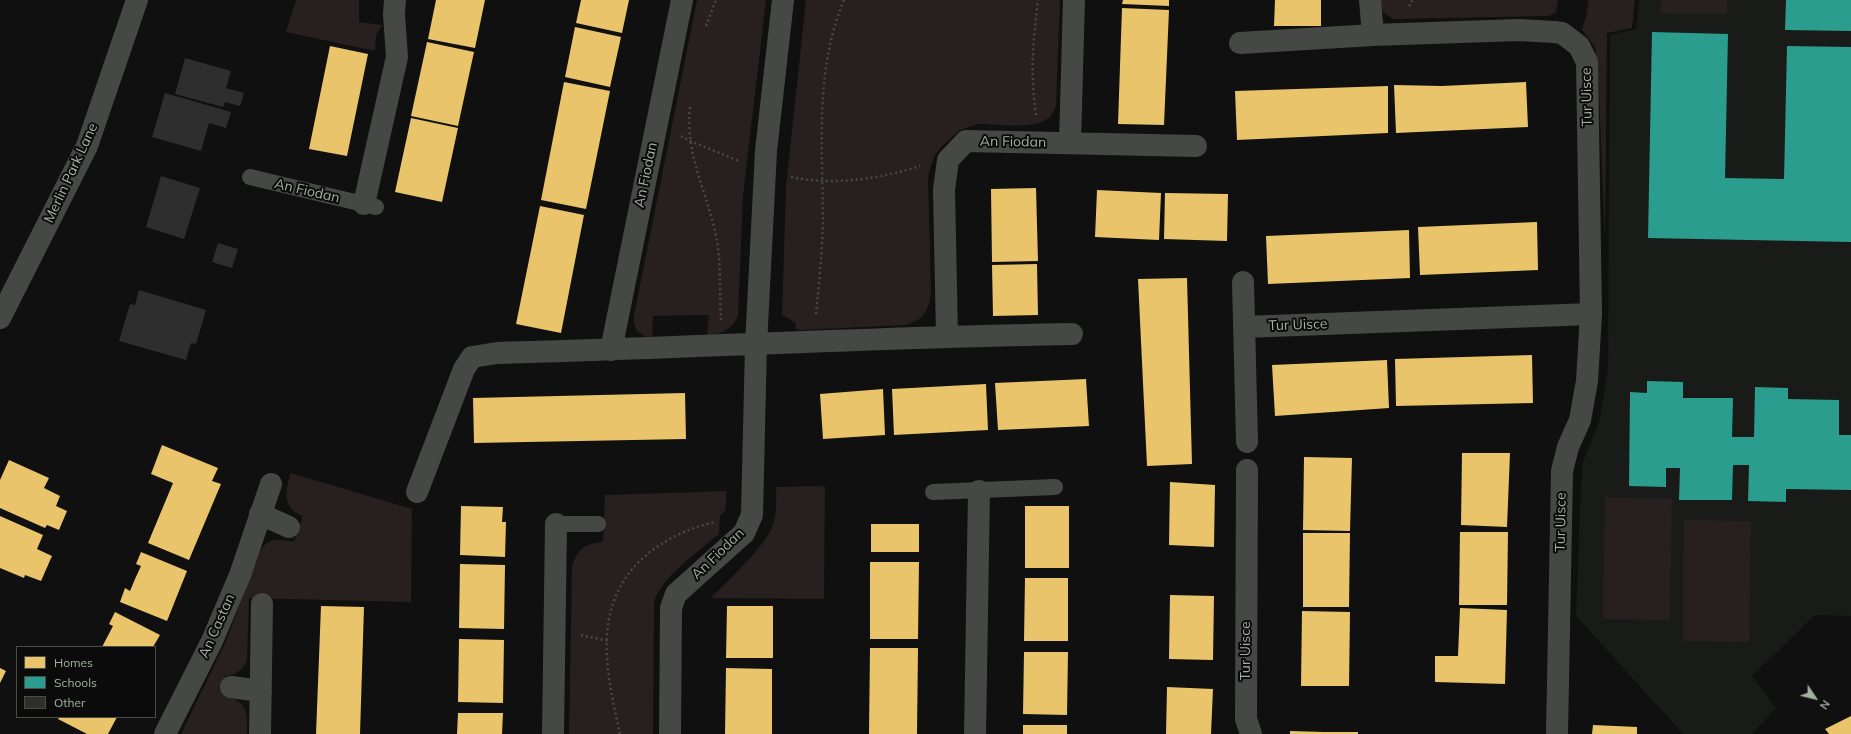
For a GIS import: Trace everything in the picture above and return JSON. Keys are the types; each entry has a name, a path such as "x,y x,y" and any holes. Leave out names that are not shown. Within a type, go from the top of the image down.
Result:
{"street":[{"name":"Merlin Park Lane","path":"0,318 87,146 137,0"},
{"name":"An Fiodan","path":"370,206 398,57 394,14 395,0"},
{"name":"An Fiodan","path":"611,350 682,0"},
{"name":"An Fiodan","path":"670,734 671,608 676,594 744,533 752,515 756,345 765,169 783,0"},
{"path":"1070,143 1074,0"},
{"path":"1370,0 1373,35"},
{"name":"Tur Uisce","path":"1240,43 1373,35 1519,30 1562,32 1579,46 1587,62 1591,314 1587,381 1580,420 1568,447 1562,470 1557,734"},
{"name":"An Fiodan","path":"948,160 966,141 1196,146"},
{"path":"948,160 944,190 948,336"},
{"path":"1243,282 1247,442"},
{"name":"Tur Uisce","path":"1244,328 1591,314"},
{"path":"417,492 464,370 472,357 497,353 812,343 948,336 1072,334"},
{"name":"Tur Uisce","path":"1247,470 1246,719 1251,734"},
{"name":"An Castan","path":"166,734 212,641 240,575 271,484"},
{"path":"975,734 979,491"},
{"path":"260,514 289,527"},
{"path":"554,734 556,524"},
{"path":"260,734 262,604"},
{"path":"231,686 261,691"}],"lane":[{"name":"An Fiodan","path":"250,177 370,206"},
{"path":"933,492 1055,487"},
{"path":"556,524 598,524"}],"path":[{"path":"704,30 716,0"},
{"path":"812,343 822,240 821,120 824,84 833,35 844,0"},
{"path":"1038,0 1032,45 1032,82 1037,120 1044,143"},
{"path":"690,105 690,141 694,166 715,231 718,246 722,346"},
{"path":"657,120 690,141 740,162 795,178 822,181 851,180 886,175 948,160"}],"shaded area":[{"path":"296,0 359,0 359,22 382,25 376,35 375,51 286,32"},
{"path":"697,0 766,0 743,196 738,316 733,325 726,330 707,336 709,315 653,316 652,338 647,337 637,331 634,324 634,315"},
{"path":"806,0 1060,0 1056,106 1052,115 1041,122 1033,124 1014,126 978,124 960,130 941,147 935,155 928,177 931,293 929,305 921,318 905,325 801,330 795,329 796,323 782,315 786,186"},
{"path":"1379,0 1558,0 1556,12 1548,16 1393,19 1383,12"},
{"path":"1588,0 1635,0 1632,28 1607,33 1605,239 1598,68 1595,47 1582,30 1587,13"},
{"path":"1639,0 1851,0 1851,616 1815,615 1752,676 1776,708 1752,734 1683,734 1576,616 1582,465 1600,419 1608,366 1610,35 1636,29"},
{"path":"1661,0 1727,0 1727,14 1660,13"},
{"path":"291,473 412,509 411,602 249,598 247,661 238,672 225,676 225,696 243,705 247,720 247,734 181,734 226,641 260,551 263,546 271,541 284,540 294,542 303,516 291,509 288,504 287,486"},
{"path":"825,486 824,599 711,598 757,551 771,530 776,513 776,487"},
{"path":"726,491 725,511 720,516 719,534 673,573 659,592 654,602 653,734 569,734 572,568 573,562 582,549 591,544 603,542 605,495"},
{"path":"1605,497 1672,499 1670,620 1603,619"},
{"path":"1684,520 1751,521 1749,642 1683,641"}],"building: Homes":[{"path":"436,0 485,0 475,48 428,39"},
{"path":"581,0 629,0 622,33 576,23"},
{"path":"1123,0 1169,0 1169,6 1122,4"},
{"path":"1275,0 1321,0 1321,26 1274,26"},
{"path":"1122,8 1169,10 1164,125 1118,124"},
{"path":"575,27 621,37 610,87 565,77"},
{"path":"427,42 474,52 458,126 411,116"},
{"path":"330,46 368,54 347,156 309,149"},
{"path":"564,82 610,91 586,209 541,200"},
{"path":"1526,82 1528,127 1396,133 1394,85 1442,86"},
{"path":"1388,86 1388,133 1237,140 1235,91"},
{"path":"411,118 458,128 442,202 395,192"},
{"path":"1036,188 1038,261 992,262 991,189"},
{"path":"1097,190 1161,193 1159,240 1095,237"},
{"path":"1165,193 1228,194 1227,241 1164,239"},
{"path":"540,206 584,215 561,333 516,324"},
{"path":"1537,222 1538,270 1420,275 1418,227"},
{"path":"1409,230 1410,278 1268,284 1266,236"},
{"path":"1037,264 1038,315 993,316 992,265"},
{"path":"1187,278 1192,464 1147,466 1138,279"},
{"path":"1532,355 1533,403 1396,406 1395,359"},
{"path":"1387,360 1389,408 1275,416 1272,365"},
{"path":"1086,379 1089,426 998,430 995,383"},
{"path":"986,384 988,430 894,435 892,389"},
{"path":"883,389 885,435 823,439 820,394"},
{"path":"685,393 686,439 474,443 473,398"},
{"path":"162,445 218,468 212,481 221,484 189,560 148,543 173,483 151,474"},
{"path":"1462,453 1510,453 1507,527 1461,525"},
{"path":"1304,457 1352,458 1350,531 1303,530"},
{"path":"9,460 49,478 44,488 60,496 56,506 67,511 59,530 47,525 45,528 0,508 0,480"},
{"path":"1170,482 1215,485 1214,547 1169,545"},
{"path":"461,506 503,507 502,522 506,522 505,557 460,555"},
{"path":"1025,506 1069,506 1069,568 1025,568"},
{"path":"0,516 43,535 37,549 52,556 41,581 25,575 24,578 0,568"},
{"path":"871,524 919,524 919,552 871,552"},
{"path":"1460,532 1508,532 1507,605 1459,605"},
{"path":"1303,533 1350,533 1349,607 1303,607"},
{"path":"141,552 187,571 167,621 120,602 125,588 130,591 141,566 136,564"},
{"path":"870,562 919,562 918,639 870,639"},
{"path":"460,564 505,565 504,629 459,628"},
{"path":"1025,578 1068,578 1068,641 1024,641"},
{"path":"1170,595 1214,596 1213,660 1169,659"},
{"path":"321,606 364,607 360,734 316,734"},
{"path":"727,606 773,606 773,658 726,658"},
{"path":"1460,608 1507,610 1505,684 1435,682 1435,656 1458,656"},
{"path":"1302,611 1350,612 1349,686 1301,686"},
{"path":"115,612 160,635 154,646 103,646 113,626 109,624"},
{"path":"459,639 504,640 503,703 458,702"},
{"path":"870,648 918,648 917,734 869,734"},
{"path":"1024,652 1068,652 1067,715 1023,714"},
{"path":"0,668 6,671 0,683"},
{"path":"726,668 772,669 772,734 725,734"},
{"path":"1167,687 1213,689 1211,734 1166,734"},
{"path":"458,713 503,713 502,734 457,734"},
{"path":"1851,716 1851,734 1829,734 1825,729"},
{"path":"116,718 108,734 87,734 58,719"},
{"path":"1023,725 1067,725 1067,734 1023,734"},
{"path":"1593,725 1637,727 1637,734 1592,734"},
{"path":"1290,731 1358,732 1358,734 1290,734"}],"building: Schools":[{"path":"1786,0 1851,0 1851,31 1785,30"},
{"path":"1652,32 1728,34 1725,178 1784,179 1787,46 1851,47 1851,242 1648,238"},
{"path":"1647,381 1683,382 1683,398 1733,398 1732,437 1754,437 1755,387 1788,388 1788,399 1839,400 1839,435 1851,435 1851,490 1786,489 1786,502 1748,501 1749,465 1733,465 1732,500 1679,500 1680,468 1666,468 1666,487 1629,486 1630,392 1647,393"}],"building: Other":[{"path":"185,58 231,71 226,88 244,93 240,106 225,102 223,107 175,94"},
{"path":"165,93 231,112 226,128 209,123 201,151 152,137"},
{"path":"161,176 200,188 184,239 146,227"},
{"path":"218,243 238,249 232,268 212,262"},
{"path":"139,290 206,310 196,344 191,343 186,360 119,341 130,304 135,305"}]}
